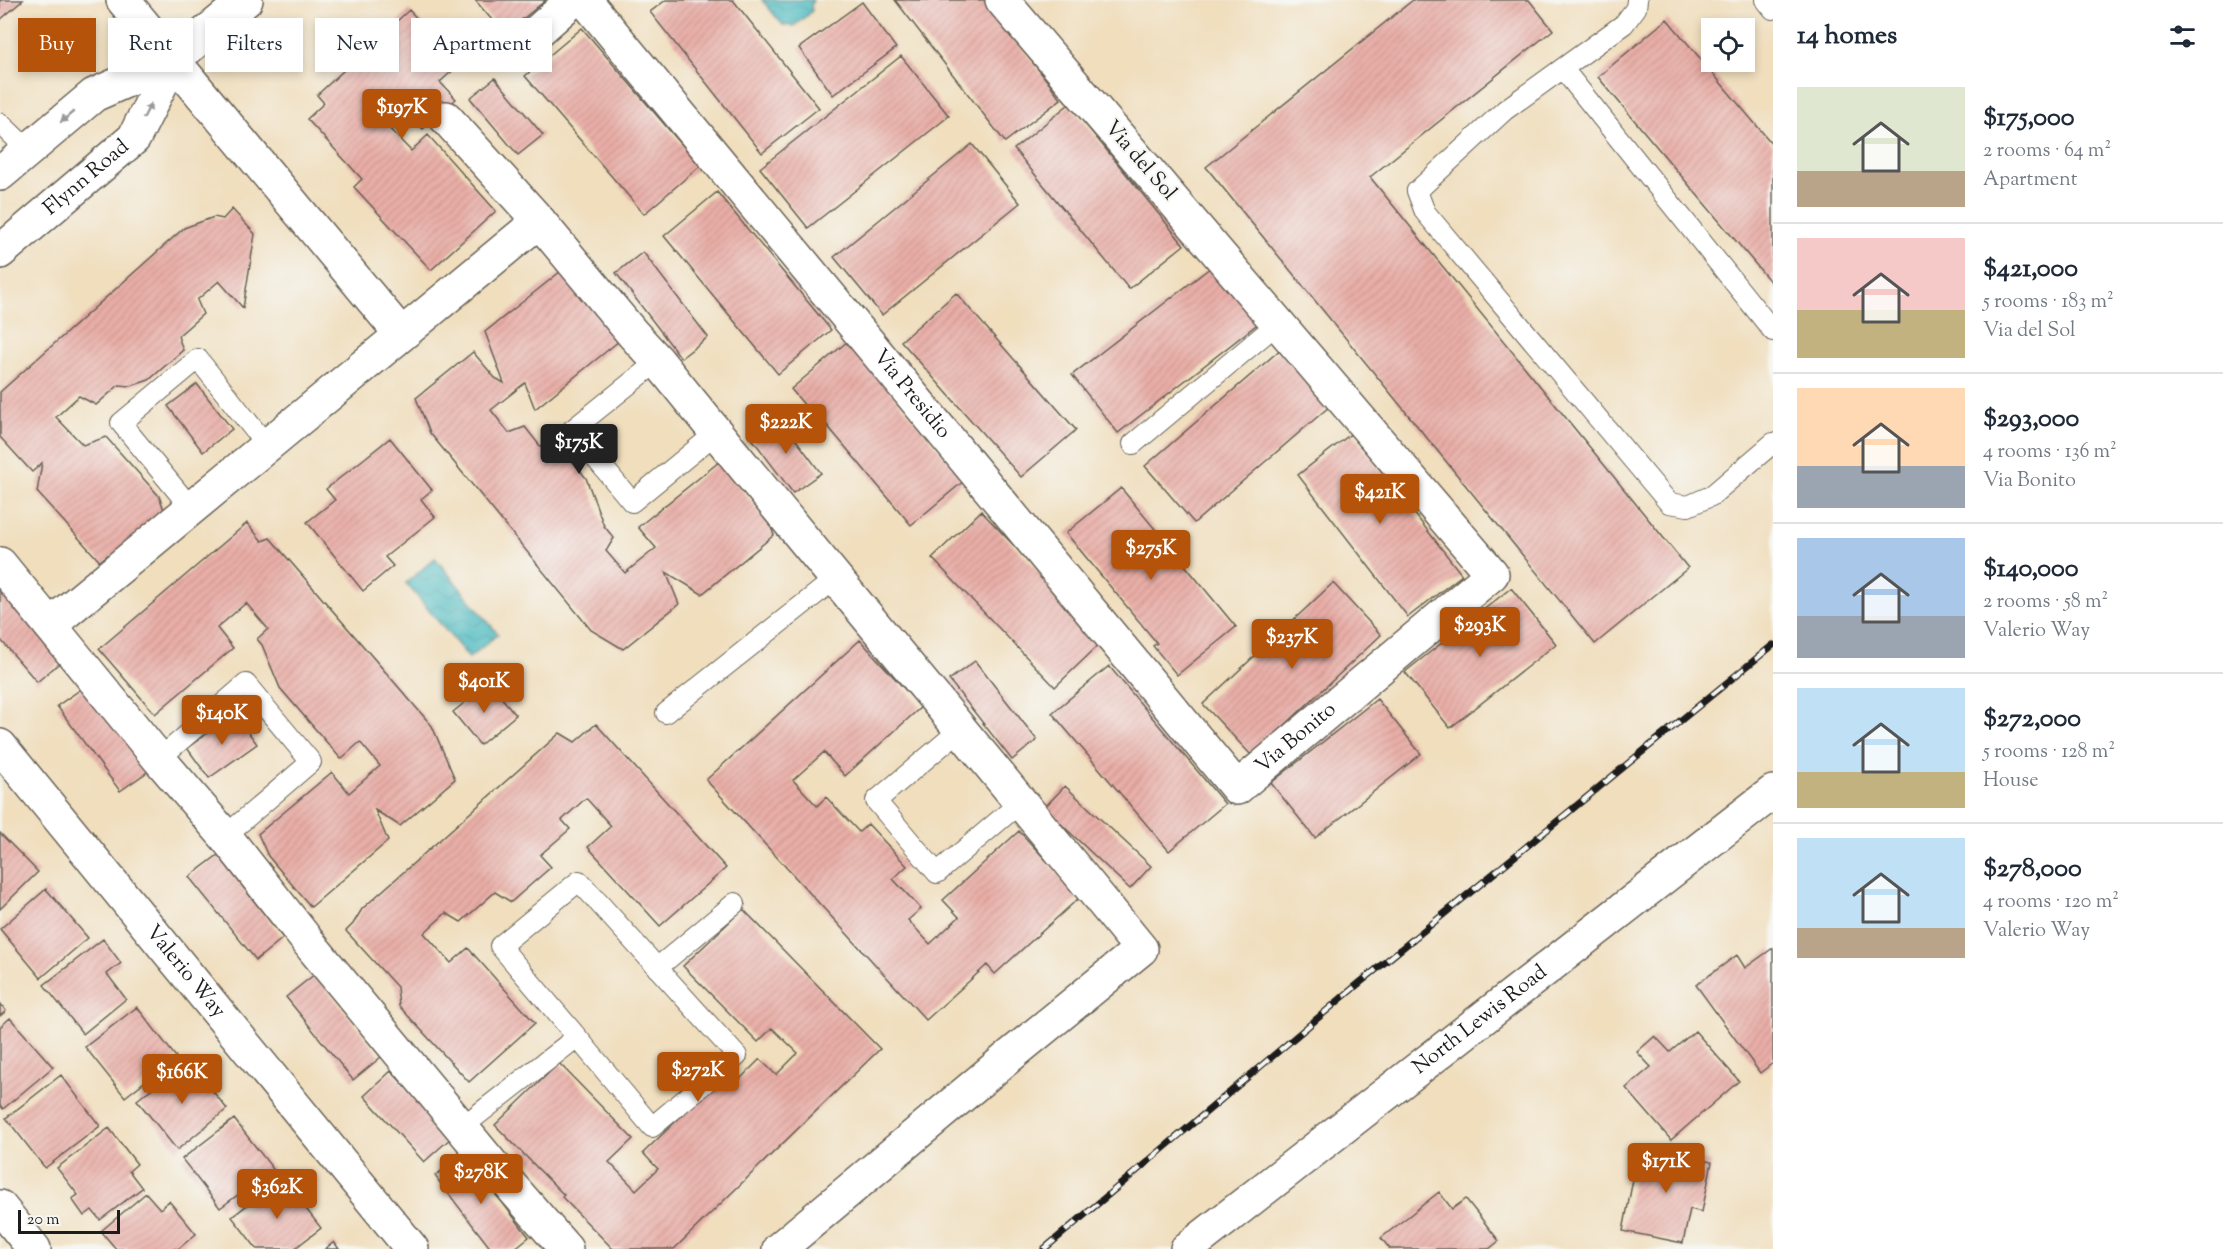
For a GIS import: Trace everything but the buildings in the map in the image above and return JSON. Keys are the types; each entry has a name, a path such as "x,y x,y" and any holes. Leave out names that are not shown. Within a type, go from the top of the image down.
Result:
{"street":[{"path":"123,0 138,18"},
{"name":"Flynn Road","path":"193,44 246,0"},
{"path":"552,19 573,0"},
{"name":"Via Presidio","path":"585,0 1237,788"},
{"name":"Via del Sol","path":"1002,0 1492,574"},
{"name":"Flynn Road","path":"0,174 94,95 146,72"},
{"name":"Flynn Road","path":"0,252 134,138 167,72"},
{"path":"183,72 401,334"},
{"path":"446,117 539,221 658,361 1141,949 779,1249"},
{"path":"50,625 539,221"},
{"path":"0,564 225,836 313,948 489,1162 566,1249"},
{"name":"Via Bonito","path":"1237,788 1492,574"},
{"name":"Valerio Way","path":"0,746 412,1249"},
{"name":"North Lewis Road","path":"1187,1249 1773,792"},
{"path":"0,1207 34,1249"}],"lane":[{"path":"1637,0 1636,8 1624,24 1505,110 1417,191 1425,212 1669,503 1688,506 1712,496 1773,443"},
{"path":"1766,0 1773,9"},
{"path":"1563,69 1773,331"},
{"path":"0,123 28,150"},
{"path":"1133,444 1278,323"},
{"path":"191,508 121,423 155,394 198,359 267,446"},
{"path":"658,361 572,430 632,502 716,433"},
{"path":"666,713 835,579"},
{"path":"159,759 246,684 310,762 225,836"},
{"path":"961,729 876,801 937,873 1021,802"},
{"path":"579,881 736,1056 652,1127 577,1037 500,946 579,881"},
{"path":"657,968 735,903"},
{"path":"462,1127 577,1037"}],"water":[{"path":"762,0 813,0 812,11 794,26 783,25"},
{"path":"435,558 498,634 469,658 406,583"}],"railway":[{"path":"1044,1249 1357,985 1773,645"}]}
